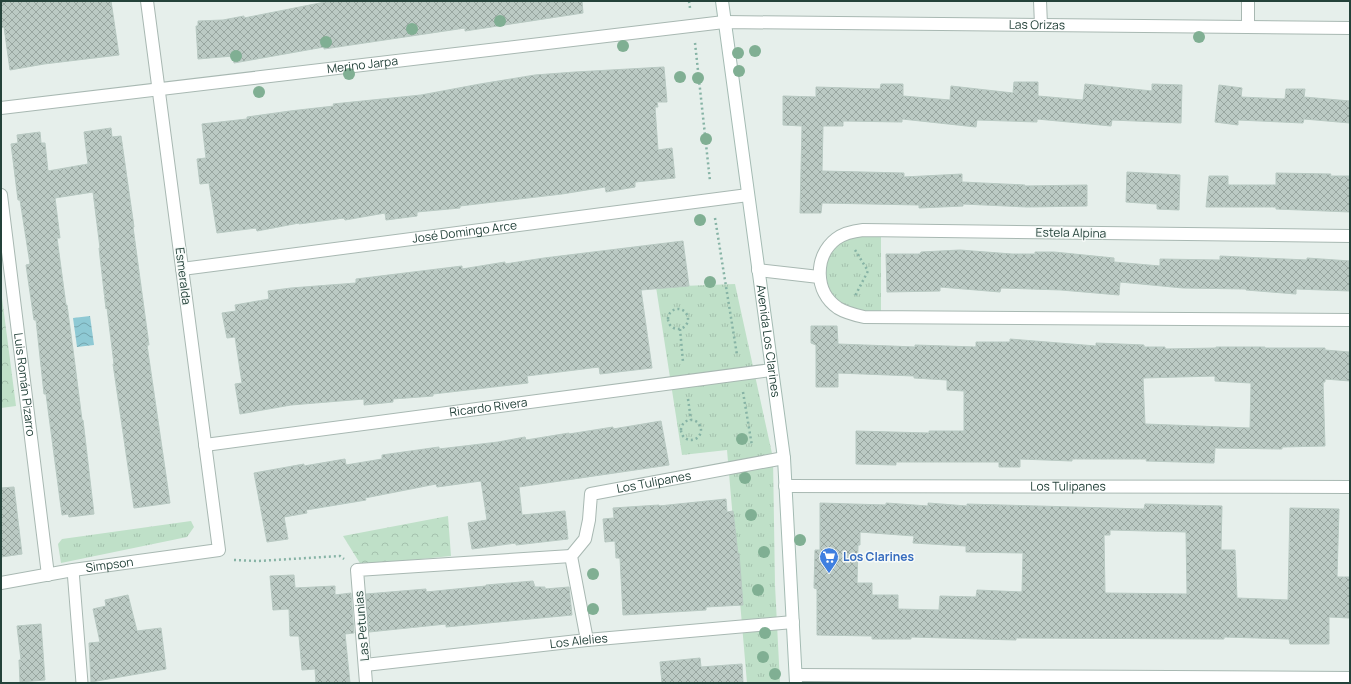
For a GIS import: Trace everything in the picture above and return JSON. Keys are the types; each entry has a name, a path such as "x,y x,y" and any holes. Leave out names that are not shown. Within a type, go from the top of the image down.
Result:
{"street":[{"name":"Esmeralda","path":"147,1 219,550"},
{"name":"Avenida Los Clarines","path":"722,1 784,458 796,679"},
{"path":"1040,1 1041,25"},
{"path":"1248,1 1248,27"},
{"name":"Merino Jarpa","path":"1,108 724,22"},
{"name":"Las Orizas","path":"724,22 1350,28"},
{"name":"Luis Román Pizarro","path":"1,195 48,575"},
{"name":"José Domingo Arce","path":"182,268 748,195"},
{"name":"Estela Alpina","path":"819,277 823,255 829,246 837,238 847,233 863,230 1350,236"},
{"path":"758,270 819,277 822,288 828,299 837,307 848,313 864,317 1350,320"},
{"name":"Ricardo Rivera","path":"205,445 771,370"},
{"name":"Los Tulipanes","path":"571,556 585,539 589,520 591,494 784,458"},
{"name":"Los Tulipanes","path":"785,486 1350,487"},
{"name":"Simpson","path":"1,583 73,570 219,550"},
{"path":"357,570 571,556 587,640"},
{"name":"Las Petunias","path":"357,570 366,683"},
{"name":"Los Alelies","path":"365,665 587,640 793,622"},
{"path":"796,679 1350,678"}],"lane":[{"path":"73,570 82,683"}],"path":[{"path":"689,1 712,200 755,464"},
{"path":"847,233 856,254 868,272 858,288 848,313"},
{"path":"678,309 685,311 688,317 686,326 680,329 673,328 669,323 670,314 678,309"},
{"path":"694,420 699,424 701,430 699,436 696,438 690,439 682,434 682,428 685,422 694,420"},
{"path":"219,550 231,560 252,561 340,556 357,570"}],"green space":[{"path":"881,234 881,314 860,312 839,304 826,285 825,264 829,254 835,246 853,236"},
{"path":"735,284 773,458 775,585 780,683 747,683 727,450 682,455 656,287"},
{"path":"1,290 16,406 1,408"},
{"path":"448,516 451,556 361,565 343,536"},
{"path":"191,521 194,527 187,537 61,563 58,544 62,539"}],"water":[{"path":"90,316 94,345 77,347 73,318"}],"building":[{"path":"1,1 111,1 119,55 44,64 10,70 4,27 1,28"},
{"path":"330,1 582,1 583,13 465,31 465,28 324,49 324,47 234,63 233,56 198,59 196,26 198,26 198,21 223,20 244,16 244,18"},
{"path":"664,67 667,102 657,102 658,107 655,107 658,150 672,148 675,178 635,182 635,187 606,192 605,187 562,194 460,206 460,208 417,212 417,216 386,220 385,213 345,220 344,218 299,223 257,231 256,228 217,233 209,183 200,184 197,159 206,158 202,124 334,106 333,104 421,95 535,75"},
{"path":"1014,82 1038,82 1038,96 1083,100 1085,84 1152,91 1152,84 1182,85 1181,123 1112,120 1111,126 1037,119 1037,122 977,120 976,127 902,119 902,122 843,121 843,126 823,126 822,171 904,173 904,177 962,174 962,182 1025,186 1087,185 1087,206 1027,207 963,204 963,206 919,208 919,205 822,203 821,213 800,213 802,126 783,125 783,96 816,97 816,87 880,89 881,84 903,84 903,96 950,100 951,86 1013,93"},
{"path":"1219,85 1242,88 1241,97 1285,99 1286,89 1305,89 1304,97 1350,101 1350,123 1304,119 1303,123 1238,120 1238,125 1215,122"},
{"path":"111,128 112,137 121,136 149,345 147,345 170,503 134,508 113,364 93,192 55,198 60,238 57,238 83,420 94,514 69,517 68,514 62,515 46,394 44,394 36,320 34,320 26,265 30,264 20,200 18,200 11,144 18,143 17,135 40,132 41,143 45,143 48,171 88,164 84,132"},
{"path":"1127,172 1180,175 1179,210 1157,209 1157,204 1126,202"},
{"path":"1276,173 1331,174 1330,176 1350,176 1350,212 1276,209 1276,207 1206,207 1209,176 1228,176 1228,185 1276,185"},
{"path":"683,241 689,286 641,290 652,368 600,374 599,367 527,376 528,383 433,394 433,396 393,399 393,402 364,405 364,399 291,405 240,414 235,384 242,383 235,337 227,338 222,313 236,311 235,305 269,299 268,291 356,283 356,279 462,266 462,269 505,262 505,264"},
{"path":"960,250 1012,254 1054,252 1114,258 1114,262 1160,266 1160,259 1220,260 1220,256 1307,260 1307,258 1350,261 1350,291 1296,289 1296,294 1246,289 1183,288 1120,282 1119,295 1061,290 1001,288 1000,292 940,287 940,291 887,292 886,254 920,254 921,252"},
{"path":"811,326 837,326 838,344 915,347 915,345 976,347 976,342 1010,342 1010,339 1096,346 1096,343 1144,345 1144,347 1165,347 1165,349 1216,347 1325,348 1325,350 1349,352 1350,381 1325,379 1325,382 1323,382 1325,446 1282,447 1282,449 1215,448 1214,463 1146,461 1147,459 1072,459 1072,461 1020,459 1020,467 999,467 999,462 896,462 896,465 856,464 856,431 929,433 929,431 964,431 964,391 947,390 947,380 914,378 914,376 838,373 838,387 816,387 816,345 811,343","holes":["1215,376 1215,381 1251,383 1250,428 1145,424 1143,378"]},
{"path":"661,421 669,465 519,487 522,515 565,511 568,539 516,545 516,543 472,549 468,523 487,520 481,481 437,487 436,484 365,498 366,500 306,510 307,513 284,517 288,539 267,542 254,473 304,464 304,466 345,459 346,465 382,459 382,455 439,447 439,449 498,442 525,437 526,440 613,427 613,429"},
{"path":"14,487 22,554 1,557 1,488"},
{"path":"726,499 727,512 733,511 738,554 739,553 743,605 706,607 706,610 623,615 620,558 616,558 615,541 605,542 603,519 614,518 613,508 659,506"},
{"path":"820,503 886,505 886,503 928,506 928,503 967,506 967,504 1144,509 1145,504 1222,506 1221,550 1235,550 1237,598 1288,600 1290,508 1339,509 1337,577 1350,577 1350,618 1329,617 1329,644 1290,644 1289,639 1224,637 1224,639 1016,638 1016,640 911,637 911,639 872,639 872,636 817,635 817,589 814,588 815,550 820,550","holes":["1110,530 1186,532 1187,594 1105,593 1104,535 1110,535","860,532 914,536 913,543 966,546 966,552 1023,553 1022,592 977,590 976,597 940,596 939,610 898,609 898,595 872,595 872,583 857,583 858,545 860,545"]},
{"path":"294,575 295,588 335,586 335,595 351,593 354,633 345,634 350,683 316,683 315,669 302,670 299,636 290,636 289,609 273,610 270,576"},
{"path":"533,581 535,587 545,587 545,589 569,587 572,615 446,627 446,624 369,632 366,594 426,589 426,592"},
{"path":"128,595 137,631 161,628 166,669 91,682 89,643 100,642 93,609 106,606 105,600"},
{"path":"41,624 45,680 20,682 19,660 21,660 17,626"},
{"path":"700,658 701,667 742,664 743,683 662,683 660,662"}],"place":[{"name":"Los Clarines","path":"829,574"}]}
